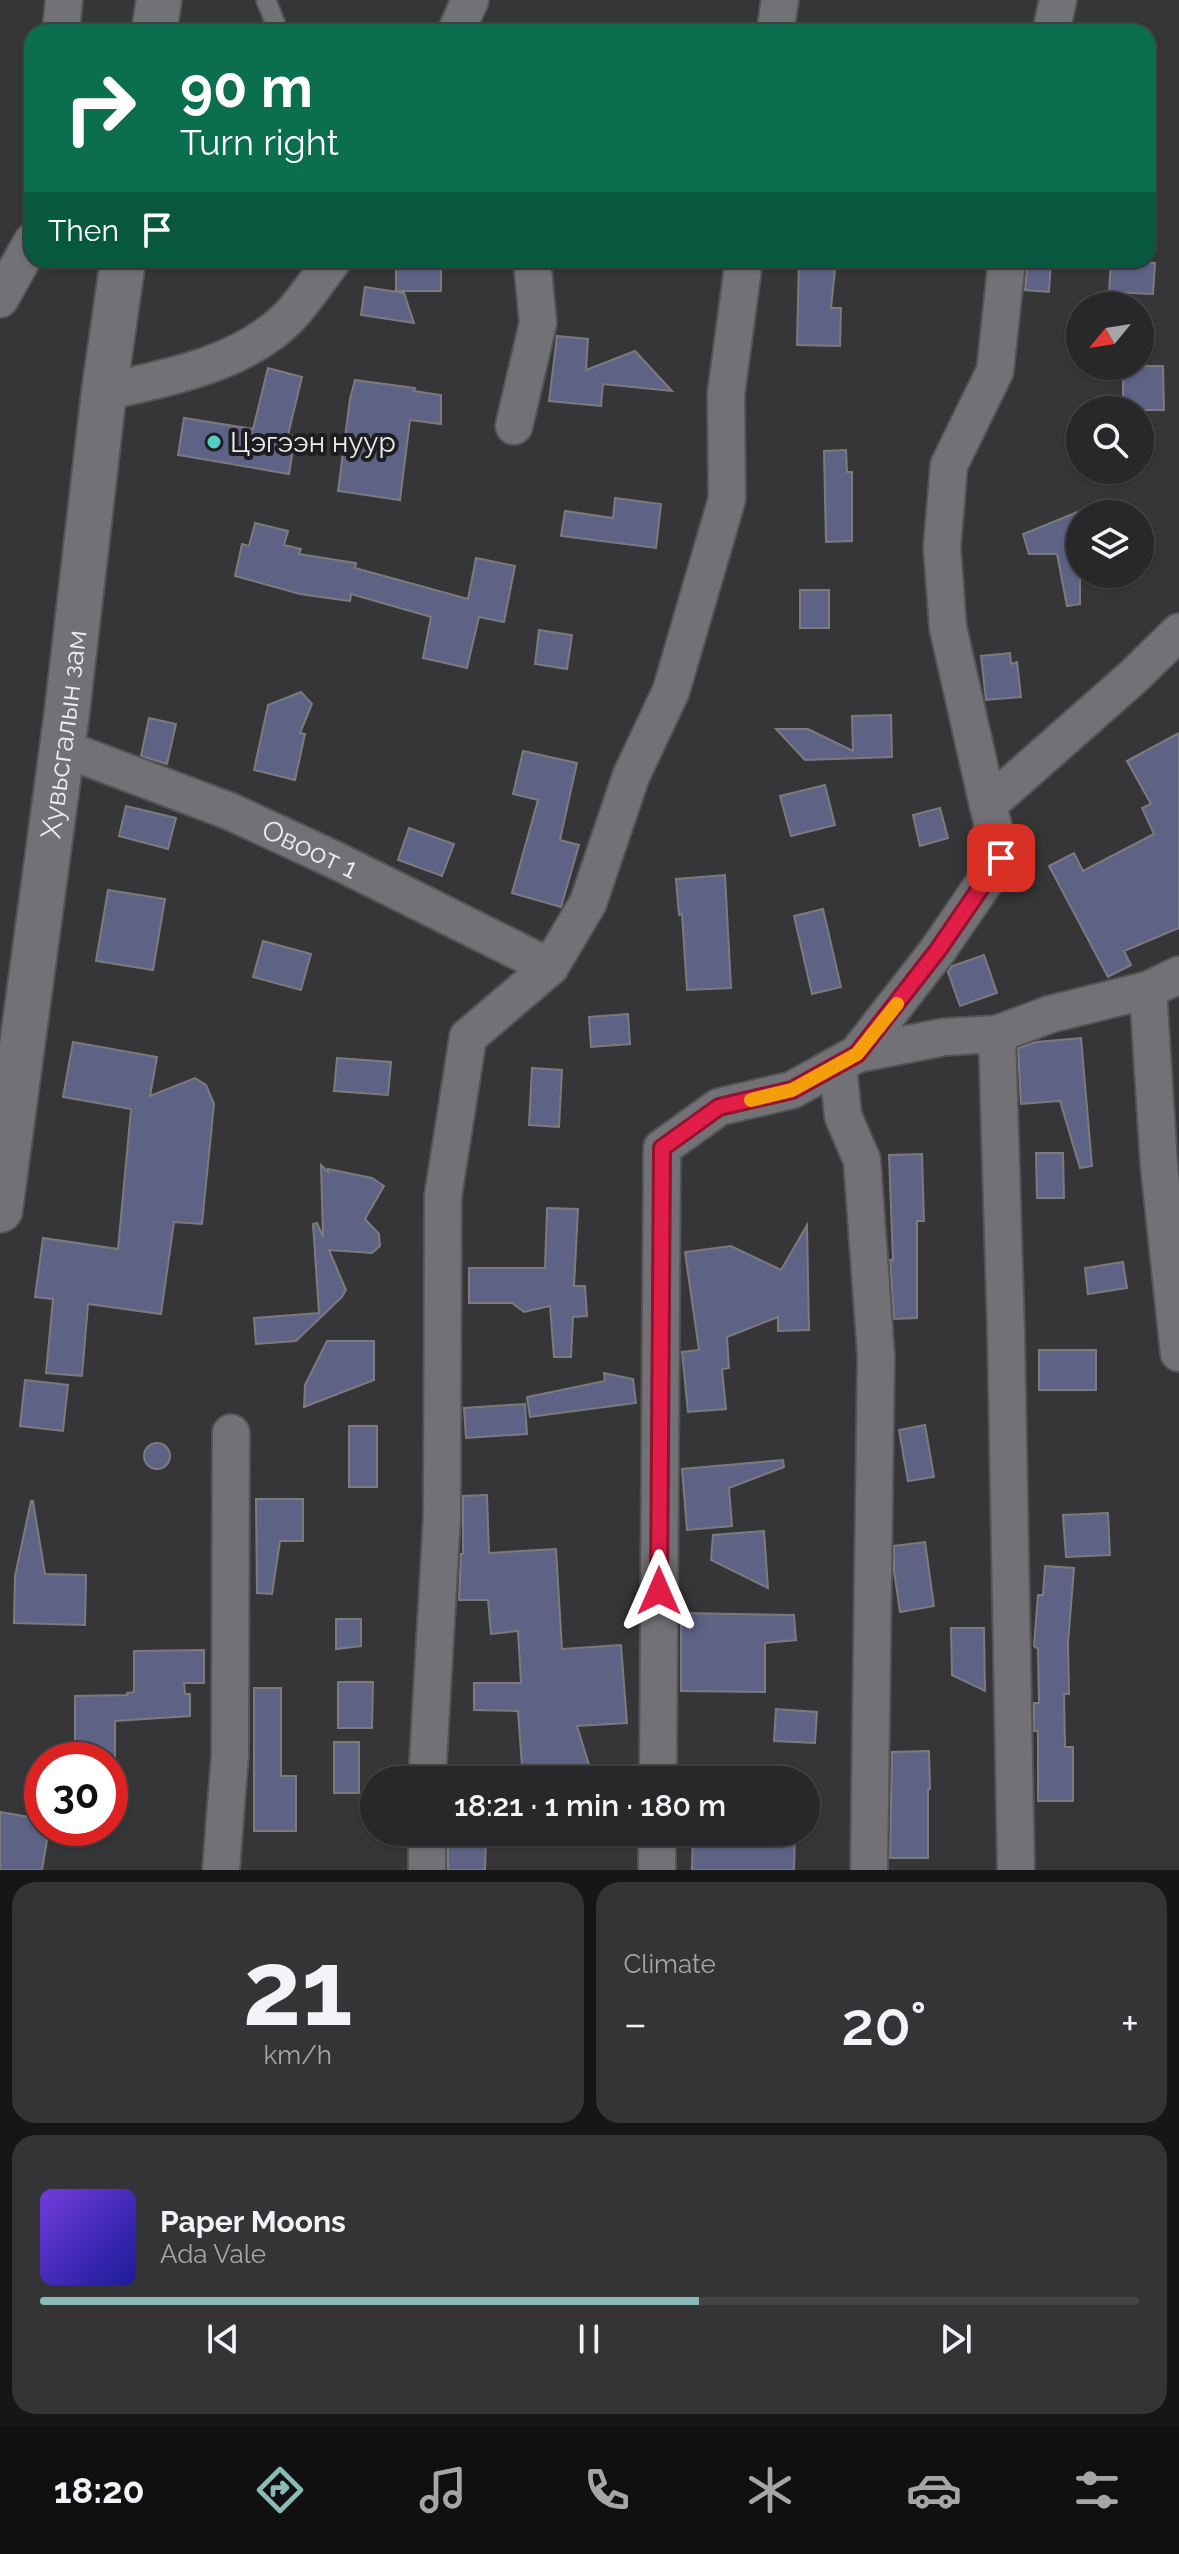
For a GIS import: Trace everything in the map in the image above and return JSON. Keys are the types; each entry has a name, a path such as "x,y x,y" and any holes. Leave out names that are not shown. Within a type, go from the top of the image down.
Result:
{"main road":[{"path":"155,24 159,0"},
{"name":"Хувьсгалын зам","path":"0,1210 3,1165 62,748 122,268"}],"street":[{"path":"62,24 64,0"},
{"path":"460,24 470,0"},
{"path":"776,24 780,0"},
{"path":"1053,24 1058,0"},
{"path":"0,299 24,256"},
{"path":"104,392 199,369 255,342 289,317 327,268"},
{"path":"514,426 538,323 533,268"},
{"path":"428,1766 442,1515 443,1196 468,1037 550,967 588,903 631,776 671,691 727,499 726,394 743,268"},
{"path":"869,1870 876,1355 862,1160 843,1116 848,1060 938,950 1001,858 948,628 942,547 949,465 995,371 1006,268"},
{"path":"988,805 1133,677 1179,632"},
{"name":"Овоот 1","path":"62,748 229,811 550,967"},
{"path":"658,1766 662,1148 719,1107 792,1090 848,1060 944,1037 997,1034 1051,1014 1164,982 1159,1165 1179,1353"},
{"path":"997,1034 1016,1870"},
{"path":"221,1870 230,1754 231,1433"},
{"path":"427,1846 427,1870"},
{"path":"657,1846 657,1870"}],"lane":[{"path":"266,0 276,24"}],"building":[{"path":"396,268 441,268 441,291 396,291"},
{"path":"799,268 835,268 831,308 841,308 840,346 797,345"},
{"path":"1027,268 1050,268 1049,292 1025,290"},
{"path":"1111,268 1155,268 1153,292 1109,292"},
{"path":"365,287 404,293 414,323 361,315"},
{"path":"557,336 588,339 586,370 635,351 672,391 603,384 601,406 549,401"},
{"path":"1154,366 1163,366 1164,410 1154,410 1154,396 1123,396 1123,380 1154,380"},
{"path":"268,368 302,377 288,435 295,437 289,474 178,455 184,418 253,429"},
{"path":"355,380 415,388 414,391 441,395 441,424 410,420 400,500 338,491"},
{"path":"846,450 847,472 852,472 852,541 826,542 824,451"},
{"path":"615,498 661,504 656,548 561,536 565,511 613,518"},
{"path":"1066,517 1066,588 1080,588 1080,604 1067,606 1057,554 1029,554 1023,534"},
{"path":"255,523 288,531 284,545 301,549 299,554 356,563 355,568 468,599 476,558 515,566 504,622 479,617 467,668 423,658 431,617 351,594 350,601 300,594 235,576 242,544 249,546"},
{"path":"800,590 829,590 829,628 800,628"},
{"path":"539,630 572,635 567,669 535,664"},
{"path":"1010,653 1011,664 1017,662 1021,697 986,700 981,656"},
{"path":"301,692 312,704 300,733 305,734 295,780 254,770 268,705"},
{"path":"891,715 892,757 805,760 776,729 808,729 853,751 852,716"},
{"path":"149,718 176,724 167,764 141,756"},
{"path":"1179,733 1179,928 1124,951 1131,965 1108,977 1049,866 1074,853 1083,871 1154,834 1142,808 1151,804 1127,761"},
{"path":"523,751 577,763 560,840 579,845 561,907 512,893 538,800 513,794"},
{"path":"825,785 835,825 791,836 780,796"},
{"path":"126,806 176,818 168,849 119,836"},
{"path":"940,808 948,838 920,846 913,815"},
{"path":"409,828 454,844 442,876 398,860"},
{"path":"725,875 731,988 687,990 682,914 679,915 676,879"},
{"path":"108,890 165,899 153,970 96,961"},
{"path":"823,909 841,987 812,994 794,916"},
{"path":"263,941 311,954 301,990 253,977"},
{"path":"984,955 997,993 960,1006 948,972 952,966"},
{"path":"628,1014 630,1044 591,1047 589,1017"},
{"path":"1081,1038 1092,1166 1080,1168 1060,1101 1021,1104 1018,1048 1036,1042"},
{"path":"73,1042 157,1057 150,1096 195,1078 206,1085 214,1104 202,1224 174,1222 161,1314 88,1304 82,1376 46,1373 53,1299 35,1297 43,1238 118,1249 131,1109 63,1097"},
{"path":"337,1058 391,1062 388,1095 334,1091"},
{"path":"532,1068 562,1070 559,1127 529,1125"},
{"path":"1036,1153 1063,1153 1064,1198 1037,1198"},
{"path":"922,1154 924,1221 917,1221 917,1318 894,1319 889,1155"},
{"path":"321,1165 328,1172 328,1169 372,1178 384,1186 365,1219 379,1234 380,1246 372,1253 329,1250 346,1290 342,1297 296,1341 256,1344 254,1318 319,1313 313,1224 317,1223 323,1237"},
{"path":"547,1208 578,1209 574,1286 585,1286 587,1316 573,1317 571,1357 554,1357 550,1306 524,1312 512,1303 469,1303 469,1268 545,1268"},
{"path":"807,1225 809,1330 778,1331 778,1317 727,1337 729,1368 722,1369 726,1409 688,1412 682,1352 699,1350 685,1252 731,1246 781,1270"},
{"path":"1123,1262 1127,1288 1088,1294 1085,1268"},
{"path":"327,1341 374,1341 374,1380 304,1407 305,1385"},
{"path":"1039,1350 1096,1350 1096,1390 1039,1390"},
{"path":"604,1373 633,1379 636,1403 530,1417 527,1397 605,1381"},
{"path":"25,1380 68,1385 63,1431 20,1426"},
{"path":"525,1404 527,1434 466,1438 464,1408"},
{"path":"925,1425 934,1477 908,1481 899,1430"},
{"path":"349,1426 377,1426 377,1487 349,1487"},
{"path":"157,1443 166,1447 170,1456 166,1465 157,1469 148,1465 144,1456 148,1447"},
{"path":"783,1460 784,1467 729,1488 732,1526 687,1530 682,1469"},
{"path":"487,1495 489,1553 556,1549 562,1649 621,1645 627,1723 577,1726 589,1766 522,1766 518,1711 474,1710 474,1683 521,1683 518,1631 491,1634 488,1600 459,1600 463,1496"},
{"path":"256,1499 303,1499 303,1541 280,1541 272,1594 257,1593"},
{"path":"31,1501 45,1574 86,1575 85,1625 14,1623 15,1576"},
{"path":"1108,1513 1110,1555 1066,1557 1063,1515"},
{"path":"764,1531 768,1588 711,1560 713,1535"},
{"path":"925,1542 934,1606 900,1612 894,1546"},
{"path":"1045,1566 1074,1568 1068,1643 1069,1694 1064,1694 1065,1747 1073,1747 1073,1801 1038,1801 1038,1731 1034,1731 1034,1703 1039,1703 1038,1649 1034,1646 1038,1595 1043,1595"},
{"path":"681,1613 794,1615 796,1640 765,1643 765,1692 681,1691"},
{"path":"336,1619 361,1619 361,1646 336,1649"},
{"path":"951,1628 984,1628 985,1691 952,1675"},
{"path":"204,1650 204,1683 184,1683 185,1694 190,1694 190,1716 115,1721 115,1742 75,1742 75,1696 127,1695 134,1692 134,1651"},
{"path":"338,1682 373,1682 372,1728 338,1728"},
{"path":"254,1688 281,1688 281,1776 296,1776 296,1831 254,1831"},
{"path":"776,1709 817,1712 815,1743 774,1741"},
{"path":"334,1742 359,1742 359,1793 334,1793"},
{"path":"929,1751 928,1858 890,1858 892,1752"},
{"path":"0,1812 24,1816 24,1846 46,1846 42,1870 0,1870"},
{"path":"448,1846 486,1846 485,1870 448,1870"},
{"path":"693,1846 795,1846 794,1870 692,1870"}],"slow traffic":[{"path":"751,1100 792,1090 857,1054 897,1004"}],"place":[{"name":"Цэгээн нуур","path":"214,442"}],"route":[{"path":"659,1591 662,1148 719,1107 792,1090 857,1054 938,950 1001,858"}]}
